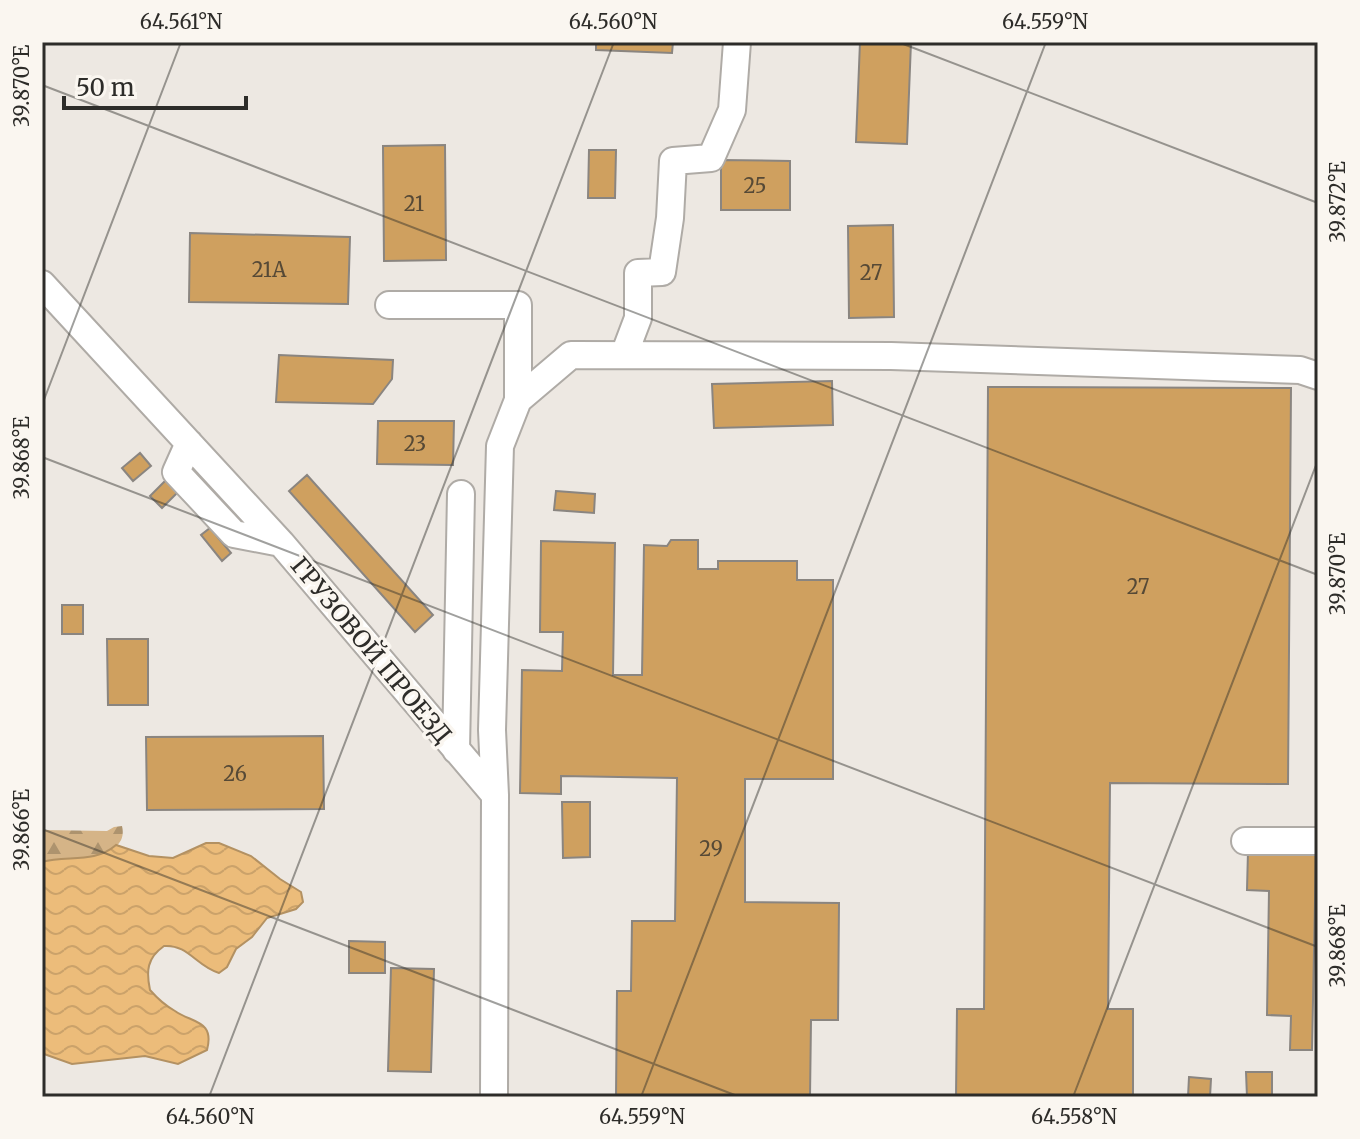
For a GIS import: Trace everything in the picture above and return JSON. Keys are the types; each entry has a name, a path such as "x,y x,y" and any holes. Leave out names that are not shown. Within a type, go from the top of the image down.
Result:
{"street":[{"path":"624,355 638,318 638,273 662,272 670,218 673,161 711,158 732,110 737,42"},
{"name":"ГРУЗОВОЙ ПРОЕЗД","path":"42,284 281,543 495,795"},
{"path":"389,305 518,305 518,400 500,446 492,730 495,795 494,1097"},
{"path":"518,400 571,355 824,356 1300,370 1318,376"},
{"path":"456,750 461,494"},
{"path":"1245,841 1318,841"}],"green space":[{"path":"122,826 122,838 106,852 42,862 42,830 107,831"}],"water":[{"path":"206,843 219,843 251,856 301,892 303,902 296,909 267,918 252,937 236,949 227,967 219,973 172,946 164,946 154,955 148,971 150,990 168,1007 205,1028 209,1040 207,1050 178,1064 145,1056 72,1064 44,1054 42,862 99,855 116,845 149,856 173,858"}],"building":[{"path":"596,42 673,42 672,53 596,50"},
{"path":"860,42 911,42 907,144 856,142"},
{"path":"445,145 446,260 384,261 383,146"},
{"path":"589,150 616,150 615,198 588,198"},
{"path":"721,160 790,161 790,210 721,210"},
{"path":"893,225 894,317 849,318 848,226"},
{"path":"190,233 350,237 348,304 189,302"},
{"path":"279,355 393,360 392,379 373,404 276,402"},
{"path":"832,381 833,425 714,428 712,384"},
{"path":"988,387 1291,388 1288,784 1110,783 1108,1009 1133,1009 1133,1097 956,1097 957,1009 984,1009"},
{"path":"378,421 454,421 453,465 377,464"},
{"path":"140,453 151,466 133,481 122,468"},
{"path":"307,475 433,615 415,632 289,491"},
{"path":"166,480 178,492 162,508 150,496"},
{"path":"556,491 595,494 594,513 554,510"},
{"path":"210,528 231,553 222,561 201,535"},
{"path":"671,540 698,540 698,569 718,569 718,561 797,561 797,580 833,580 833,779 745,779 745,902 839,903 838,1020 811,1020 810,1097 616,1097 617,991 631,991 632,921 675,921 677,778 561,776 561,794 520,793 522,670 562,671 563,632 540,632 541,541 615,543 613,675 642,675 644,545 667,546"},
{"path":"62,605 83,605 83,634 62,634"},
{"path":"107,639 148,639 148,705 108,705"},
{"path":"323,736 324,809 147,810 146,737"},
{"path":"562,802 590,802 590,857 563,858"},
{"path":"1248,851 1316,852 1312,1050 1290,1050 1291,1016 1267,1015 1269,891 1247,890"},
{"path":"349,941 385,942 385,973 349,973"},
{"path":"391,968 434,969 431,1072 388,1071"},
{"path":"1246,1072 1272,1072 1272,1097 1247,1097"},
{"path":"1189,1077 1211,1079 1210,1097 1188,1097"}]}
